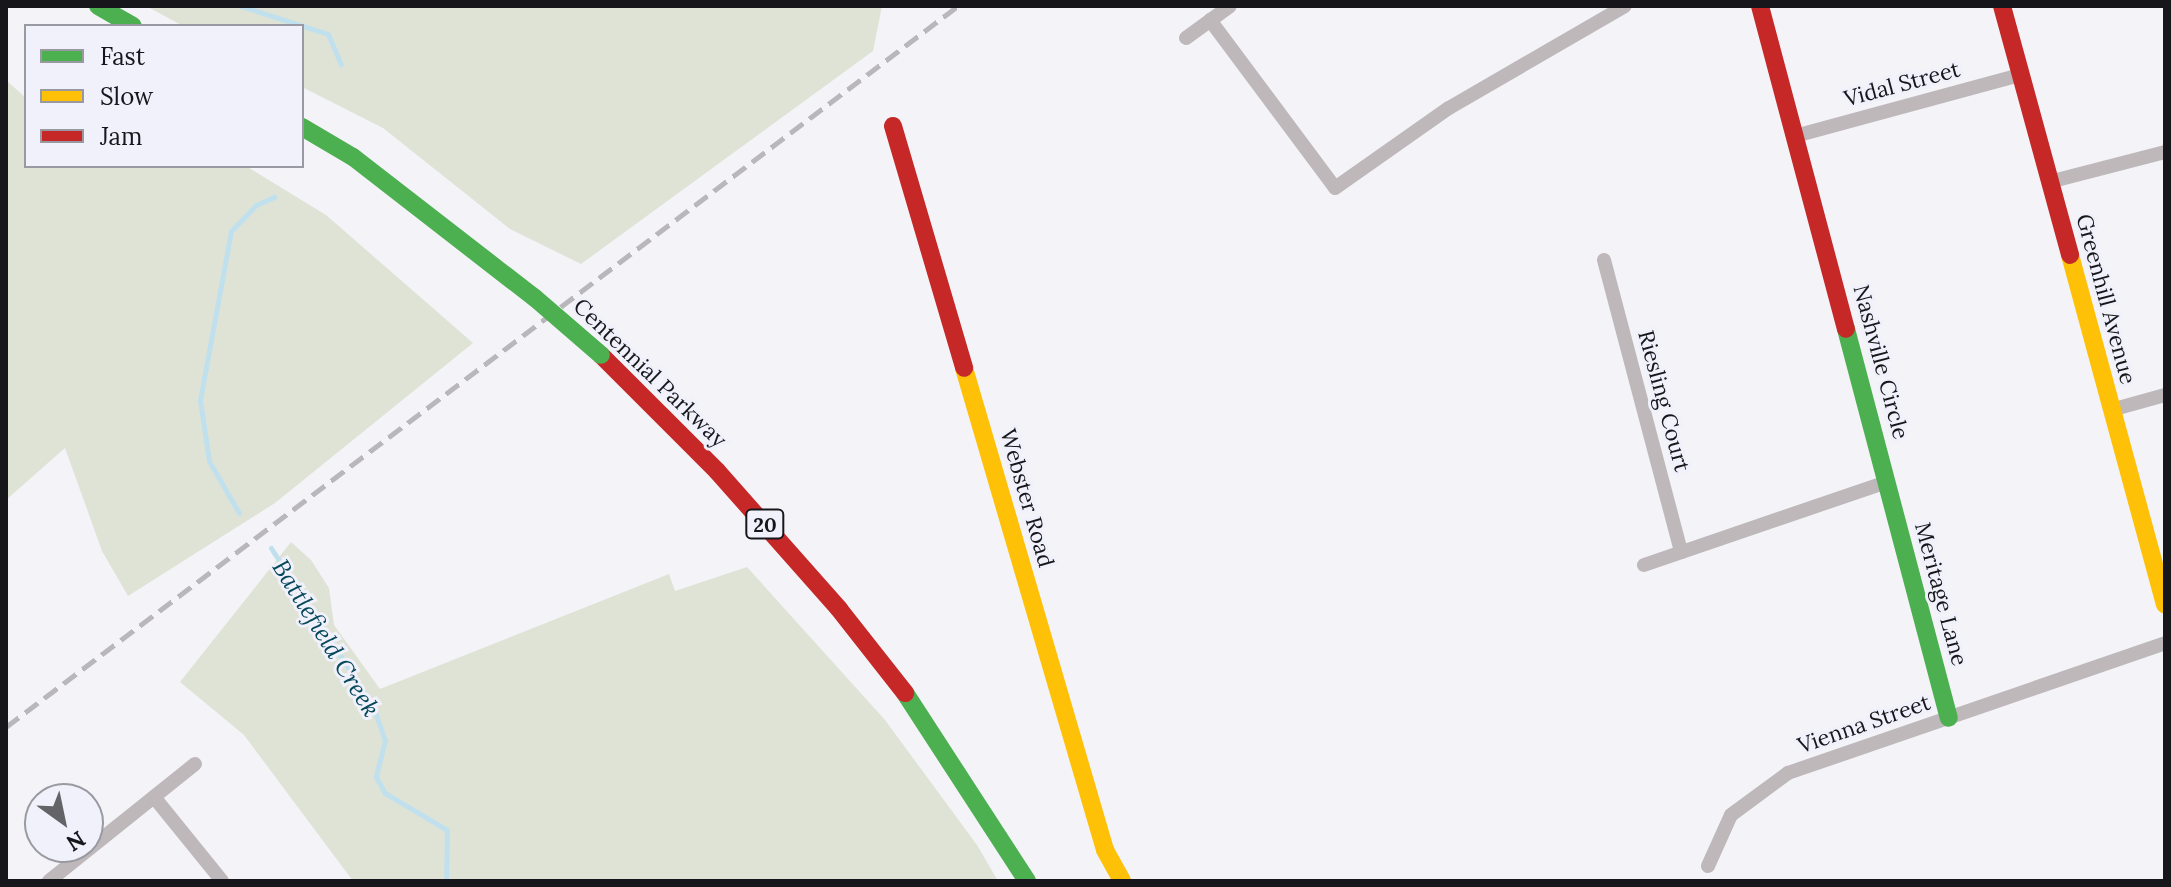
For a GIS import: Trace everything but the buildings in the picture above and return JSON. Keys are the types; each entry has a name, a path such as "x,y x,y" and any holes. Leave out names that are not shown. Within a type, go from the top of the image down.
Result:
{"street":[{"path":"98,6 130,24"},
{"path":"1186,38 1230,6"},
{"path":"1210,20 1335,188 1449,108 1625,6"},
{"name":"Nashville Circle","path":"1760,6 1887,482"},
{"name":"Greenhill Avenue","path":"2002,6 2165,604"},
{"name":"Vidal Street","path":"1795,136 2020,75"},
{"name":"Webster Road","path":"893,126 1105,850 1122,881"},
{"name":"Centennial Parkway","path":"304,128 353,157 535,298 601,355 803,566 915,706 1027,881"},
{"path":"2049,182 2165,152"},
{"name":"Riesling Court","path":"1604,260 1681,552"},
{"path":"2111,410 2165,395"},
{"path":"1644,565 1887,482"},
{"name":"Meritage Lane","path":"1887,482 1949,718"},
{"name":"Vienna Street","path":"1708,866 1731,815 1788,773 2165,643"},
{"path":"49,881 195,764"},
{"path":"154,797 222,881"}],"shaded area":[{"path":"146,6 882,6 873,51 581,264 510,229 383,128 304,88 304,24 179,24"},
{"path":"6,80 24,96 24,168 249,168 326,215 473,343 275,503 128,596 102,551 65,448 6,500"},
{"path":"291,542 311,560 329,588 334,625 380,689 669,574 675,591 747,567 885,720 977,845 998,881 353,881 244,735 180,682"}],"waterway":[{"name":"Battlefield Creek","path":"241,6 297,24"},
{"name":"Battlefield Creek","path":"304,26 328,34 341,64"},
{"name":"Battlefield Creek","path":"239,513 209,461 200,400 231,231 256,205 274,197"},
{"name":"Battlefield Creek","path":"271,548 373,706 385,740 376,777 385,793 447,830 446,881"}],"railway":[{"path":"6,727 958,6"}],"traffic: fast":[{"path":"98,6 130,24"},
{"path":"304,128 353,157 535,298"},
{"path":"535,298 601,355"},
{"path":"1846,329 1949,718"},
{"path":"905,693 1027,881"}],"traffic: slow":[{"path":"2070,255 2165,604"},
{"path":"964,368 1105,850 1122,881"}],"traffic: jam":[{"path":"1760,6 1846,329"},
{"path":"2002,6 2070,255"},
{"path":"893,126 964,368"},
{"path":"601,355 717,471 839,609 905,693"}]}
